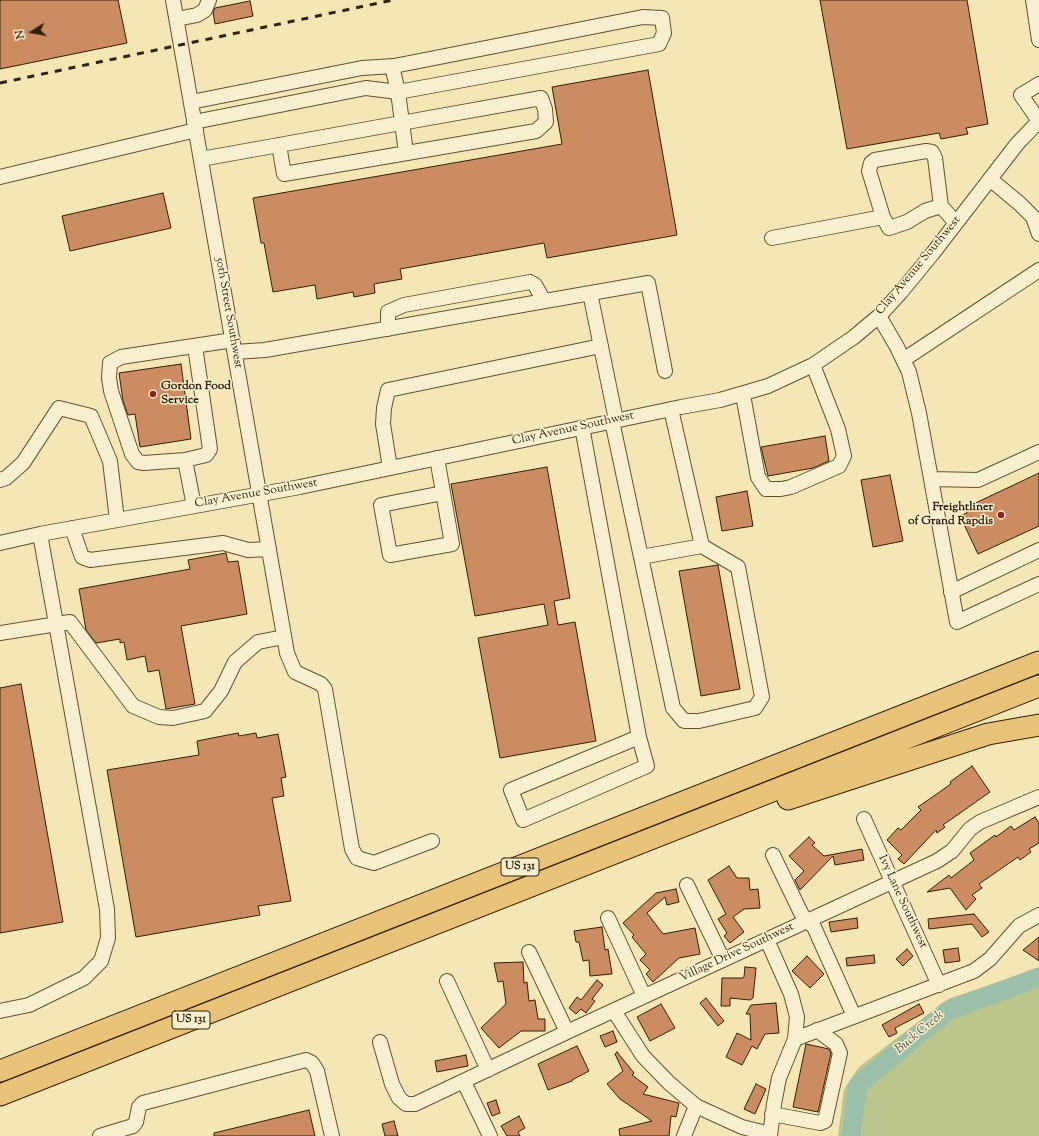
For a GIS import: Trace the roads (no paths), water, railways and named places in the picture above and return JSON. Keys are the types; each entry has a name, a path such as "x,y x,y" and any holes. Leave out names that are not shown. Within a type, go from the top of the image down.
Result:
{"highway":[{"path":"746,777 888,710 1039,646"},
{"name":"US 131","path":"0,1071 1039,662"},
{"name":"US 131","path":"0,1095 1039,686"},
{"path":"610,856 988,734 1039,725"}],"street":[{"name":"50th Street Southwest","path":"173,0 288,657 295,672 321,684 326,688 352,849 357,858 374,863 432,841"},
{"path":"176,19 197,15 205,10 209,0"},
{"path":"1033,0 1039,40"},
{"path":"0,177 195,126 366,88 398,92 660,44 664,33 662,18 643,17 392,66 362,68 191,102"},
{"path":"392,66 398,92 406,153"},
{"path":"1039,84 1021,95 1039,121"},
{"path":"201,159 279,144 541,98 545,109 546,122 536,130 284,174 279,144"},
{"name":"Clay Avenue Southwest","path":"0,542 260,494 390,468 743,394 768,386 813,365 845,344 879,316 901,292 1017,144 1039,121"},
{"path":"941,206 926,211 893,228 889,228 883,217 869,171 871,163 874,160 926,151 932,152 935,158 941,206 956,223"},
{"path":"990,179 1036,215 1039,234"},
{"path":"772,238 883,217"},
{"path":"903,360 1039,270"},
{"path":"388,329 388,312 404,305 530,282 535,285 544,301"},
{"path":"195,346 210,438 210,449 206,455 185,460 144,463 138,462 132,454 108,378 110,363 121,357 195,346 234,346 266,350 648,283 665,371"},
{"path":"590,293 641,558 673,708 684,722 699,721 755,708 762,697 738,568 702,546 641,558"},
{"path":"879,316 909,372 919,413 957,622 1039,584"},
{"path":"390,468 383,424 384,408 388,390 601,346"},
{"path":"743,394 758,476 766,489 792,487 839,466 844,456 838,429 813,365"},
{"path":"0,480 6,478 24,463 59,408 91,416 110,461 117,520"},
{"path":"671,409 702,546"},
{"path":"582,427 639,737 647,766 522,820 511,790 639,737"},
{"path":"931,479 978,480 1039,452"},
{"path":"437,458 452,544 390,555 381,505 443,493"},
{"path":"185,460 194,506"},
{"path":"72,528 82,557 90,560 223,543 248,550 269,550"},
{"path":"0,1011 29,1005 84,978 101,961 108,938 107,909 40,534"},
{"path":"951,592 1039,550"},
{"path":"0,633 70,622 133,706 159,717 173,718 205,711 221,691 235,662 258,642 284,637"},
{"name":"Village Drive Southwest","path":"380,1042 392,1084 399,1098 406,1104 410,1105 426,1100 567,1032 945,856 980,822 1039,796"},
{"name":"Ivy Lane Southwest","path":"864,819 940,985"},
{"path":"772,855 802,915 814,928 854,1016"},
{"path":"687,885 723,960"},
{"path":"795,1039 940,985 978,969 990,959 1019,926 1039,915"},
{"path":"608,918 644,996"},
{"path":"614,1011 643,1056 668,1082 696,1106 742,1128 770,1135 772,1114 779,1078 795,1039 797,1017 794,1003 767,940"},
{"path":"529,952 567,1032"},
{"path":"447,981 488,1070"},
{"path":"772,1114 820,1123 825,1122 840,1053 836,1044 817,1030"},
{"path":"100,1136 133,1126 136,1122 139,1107 143,1103 306,1060 312,1063 317,1071 332,1136"},
{"path":"464,1082 490,1136"},
{"path":"684,1136 696,1106"}],"waterway":[{"name":"Buck Creek","path":"851,1136 858,1085 947,1011 1039,977"}],"railway":[{"path":"0,83 393,0"}],"place":[{"name":"Gordon Food Service","path":"153,394"},
{"name":"Freightliner of Grand Rapdis","path":"1001,515"}]}
